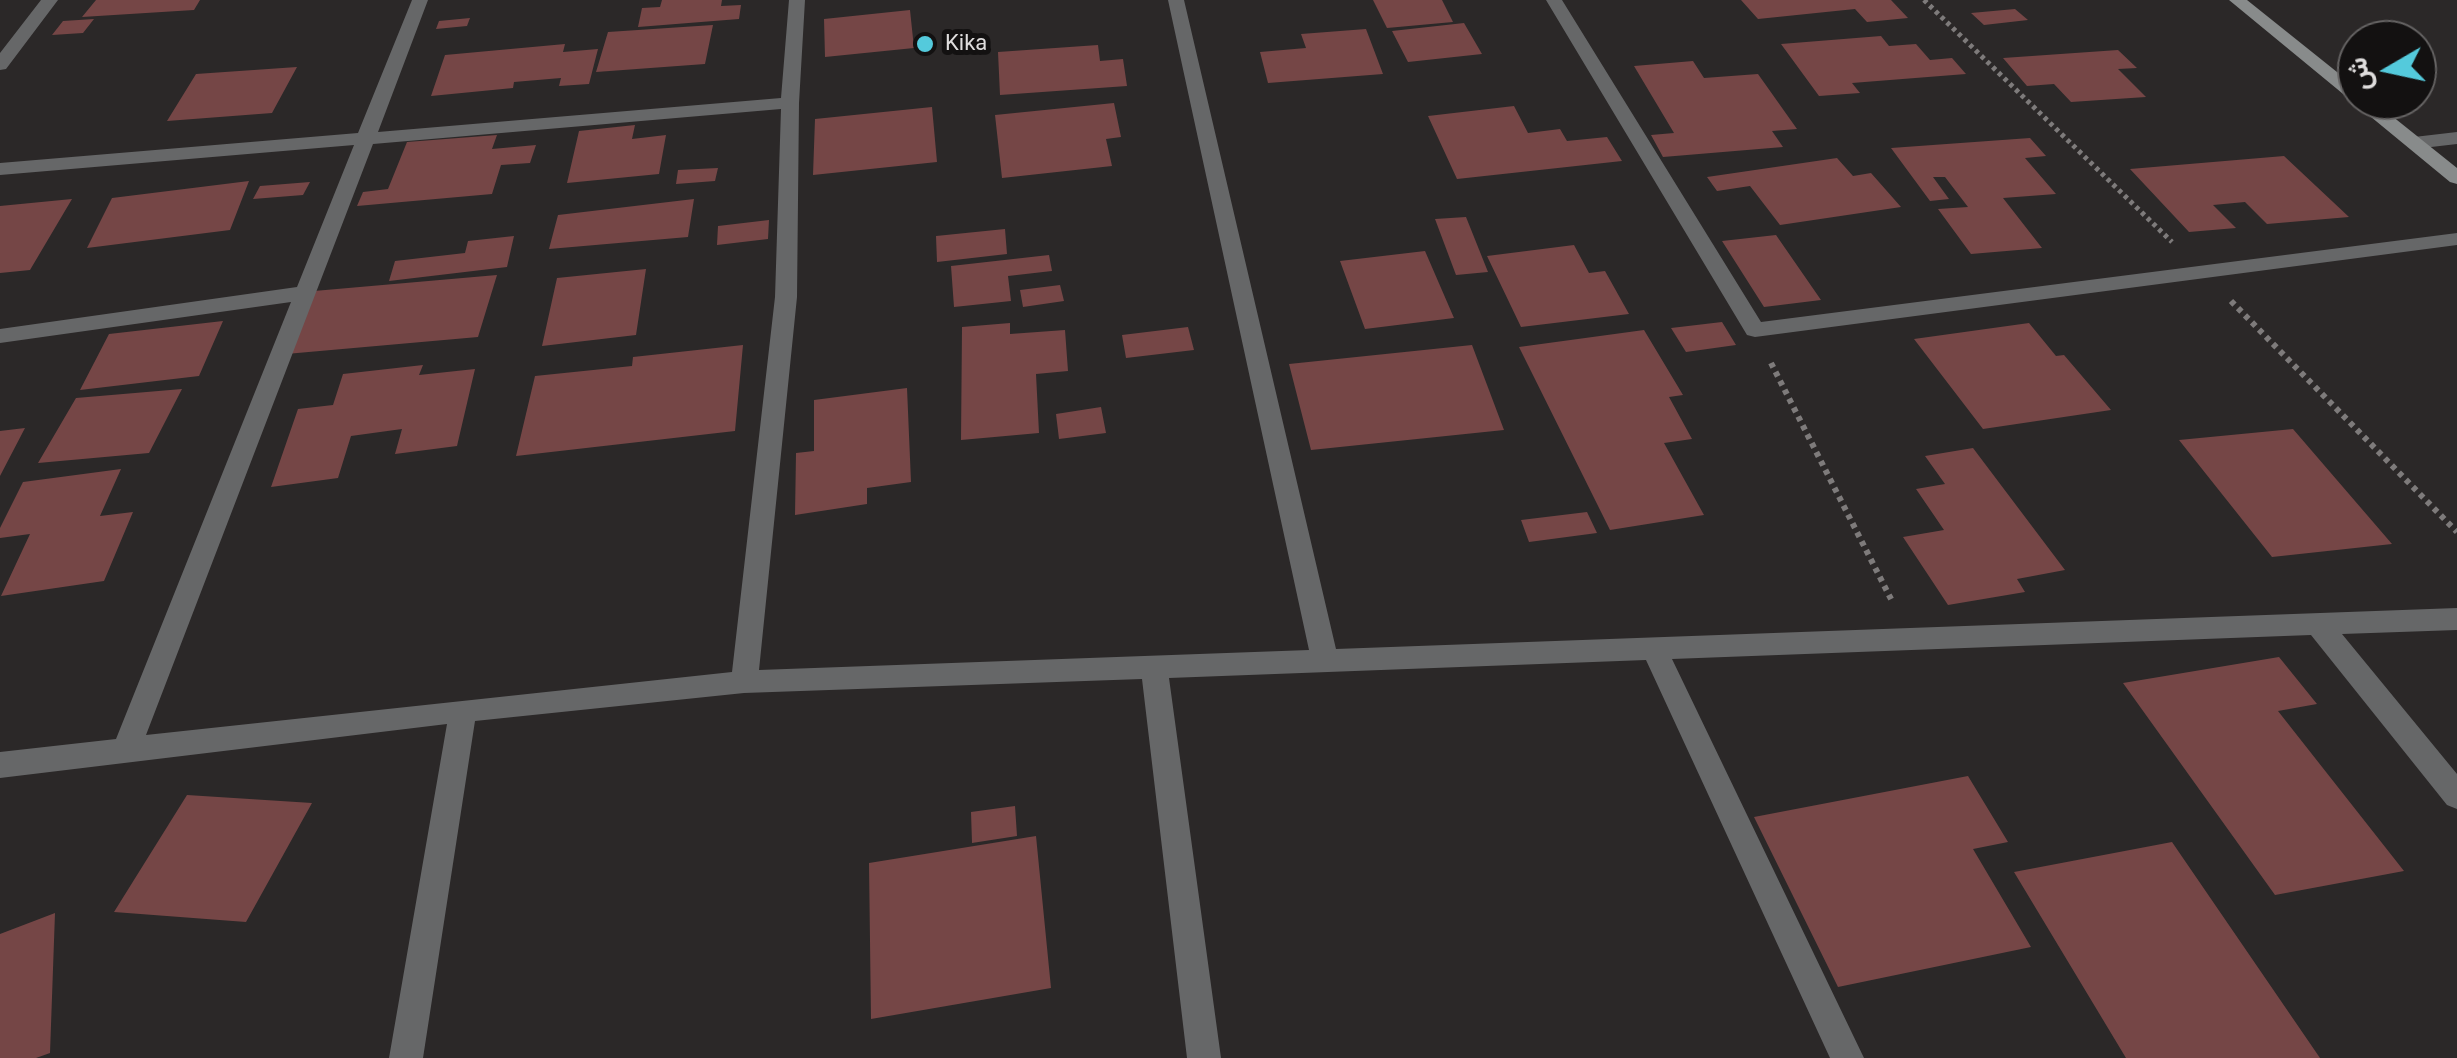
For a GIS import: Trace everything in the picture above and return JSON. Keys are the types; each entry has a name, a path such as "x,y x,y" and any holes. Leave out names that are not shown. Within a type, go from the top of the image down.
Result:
{"street":[{"path":"0,65 50,0"},
{"path":"126,750 420,0"},
{"path":"744,682 786,297 790,103 797,0"},
{"path":"1176,0 1326,661"},
{"path":"1554,0 1755,330 2457,239"},
{"path":"2237,0 2337,80"},
{"path":"0,169 790,103"},
{"path":"2386,120 2457,178"},
{"path":"2414,143 2457,138"},
{"path":"0,336 305,293"},
{"path":"0,764 744,682 2457,619"},
{"path":"2318,624 2457,796"},
{"path":"1654,649 1848,1058"},
{"path":"1154,667 1204,1058"},
{"path":"406,1058 463,710"}],"path":[{"path":"1755,330 1911,639"}],"building":[{"path":"96,0 200,0 194,10 82,17"},
{"path":"662,0 722,0 721,6 741,5 739,19 638,27 642,8 660,7"},
{"path":"1373,0 1442,0 1453,22 1387,28"},
{"path":"1741,0 1891,0 1908,18 1867,22 1855,9 1758,19"},
{"path":"2015,9 2028,20 1984,25 1971,13"},
{"path":"910,10 914,48 825,57 824,19"},
{"path":"470,18 467,26 436,29 439,21"},
{"path":"94,19 83,33 52,35 63,21"},
{"path":"1464,23 1482,54 1408,62 1392,31"},
{"path":"713,25 705,64 596,72 608,32"},
{"path":"1366,29 1383,74 1268,83 1260,52 1306,48 1301,34"},
{"path":"1881,36 1889,46 1916,44 1930,60 1952,58 1966,74 1852,83 1860,93 1819,96 1781,44"},
{"path":"565,44 563,52 598,49 589,84 559,86 561,78 514,82 513,88 431,96 445,55"},
{"path":"1098,45 1100,61 1123,59 1127,86 1000,95 998,52"},
{"path":"2118,50 2137,68 2118,69 2146,97 2071,102 2054,84 2027,86 2003,58"},
{"path":"1693,61 1704,78 1758,74 1797,129 1772,131 1783,147 1663,157 1651,135 1674,133 1634,66"},
{"path":"297,67 272,113 167,121 196,74"},
{"path":"1114,103 1121,137 1106,139 1112,166 1002,178 995,115"},
{"path":"1514,106 1528,133 1560,129 1567,141 1607,137 1622,161 1457,179 1428,116"},
{"path":"932,107 937,162 813,175 815,119"},
{"path":"635,125 632,139 666,135 659,174 567,183 579,131"},
{"path":"497,135 492,149 536,145 530,163 501,165 492,194 357,206 363,192 388,189 407,142"},
{"path":"2030,138 2046,156 2025,158 2056,194 2003,198 2042,248 1971,254 1938,209 1968,207 1945,177 1933,177 1949,199 1930,201 1891,148"},
{"path":"2284,156 2349,217 2267,224 2245,202 2213,205 2236,228 2189,232 2130,169"},
{"path":"1837,158 1853,176 1871,173 1901,207 1780,225 1750,186 1717,191 1707,177"},
{"path":"718,168 715,181 676,184 678,170"},
{"path":"249,181 230,230 87,248 112,198"},
{"path":"310,182 303,195 253,199 260,186"},
{"path":"72,199 30,270 0,273 0,206"},
{"path":"694,199 688,237 549,249 558,215"},
{"path":"1466,217 1488,272 1456,275 1435,219"},
{"path":"769,220 768,239 717,245 718,226"},
{"path":"1005,229 1007,254 937,262 936,236"},
{"path":"1776,235 1821,300 1764,307 1722,241"},
{"path":"514,236 507,267 389,281 395,261 465,253 468,241"},
{"path":"1574,245 1589,273 1605,271 1629,314 1521,327 1487,256"},
{"path":"1425,251 1454,318 1365,329 1340,261"},
{"path":"1049,255 1052,271 1008,276 1011,301 954,307 951,266"},
{"path":"646,269 636,335 542,346 557,278"},
{"path":"497,275 478,337 286,354 314,291"},
{"path":"1060,285 1064,301 1023,307 1020,290"},
{"path":"223,321 199,376 80,390 109,334"},
{"path":"1722,322 1736,345 1686,352 1671,328"},
{"path":"1010,323 1010,334 1065,330 1068,371 1036,374 1039,433 961,440 962,327"},
{"path":"2029,323 2056,356 2064,355 2111,410 1983,429 1914,339"},
{"path":"1188,327 1194,350 1126,358 1122,335"},
{"path":"1644,330 1683,395 1669,397 1692,439 1664,443 1704,515 1610,530 1519,347"},
{"path":"743,345 735,431 516,456 535,376 632,366 633,357"},
{"path":"1472,345 1504,430 1311,450 1289,364"},
{"path":"423,365 419,375 475,369 457,446 395,454 402,429 351,436 338,478 271,487 298,409 333,405 343,374"},
{"path":"907,388 911,482 867,488 867,504 795,515 796,453 814,451 814,400"},
{"path":"182,389 149,453 38,463 76,398"},
{"path":"1101,407 1106,433 1059,439 1056,414"},
{"path":"25,428 0,476 0,431"},
{"path":"2293,429 2392,544 2272,557 2179,440"},
{"path":"1973,448 2065,570 2017,579 2025,592 1948,605 1903,537 1944,530 1916,489 1945,484 1925,456"},
{"path":"121,469 100,516 133,512 104,581 1,596 30,534 0,538 0,528 23,482"},
{"path":"1587,512 1597,533 1529,542 1521,520"},
{"path":"2279,657 2317,704 2278,711 2404,871 2275,895 2123,683"},
{"path":"1968,776 2008,842 1973,849 2031,947 1838,987 1754,817"},
{"path":"187,795 312,803 246,922 114,912"},
{"path":"1015,806 1017,836 972,843 971,812"},
{"path":"1036,836 1051,988 871,1019 869,863"},
{"path":"2172,842 2320,1058 2126,1058 2014,872"},
{"path":"55,913 50,1053 36,1058 0,1058 0,934"}],"place":[{"name":"Kika","path":"925,44"}]}
